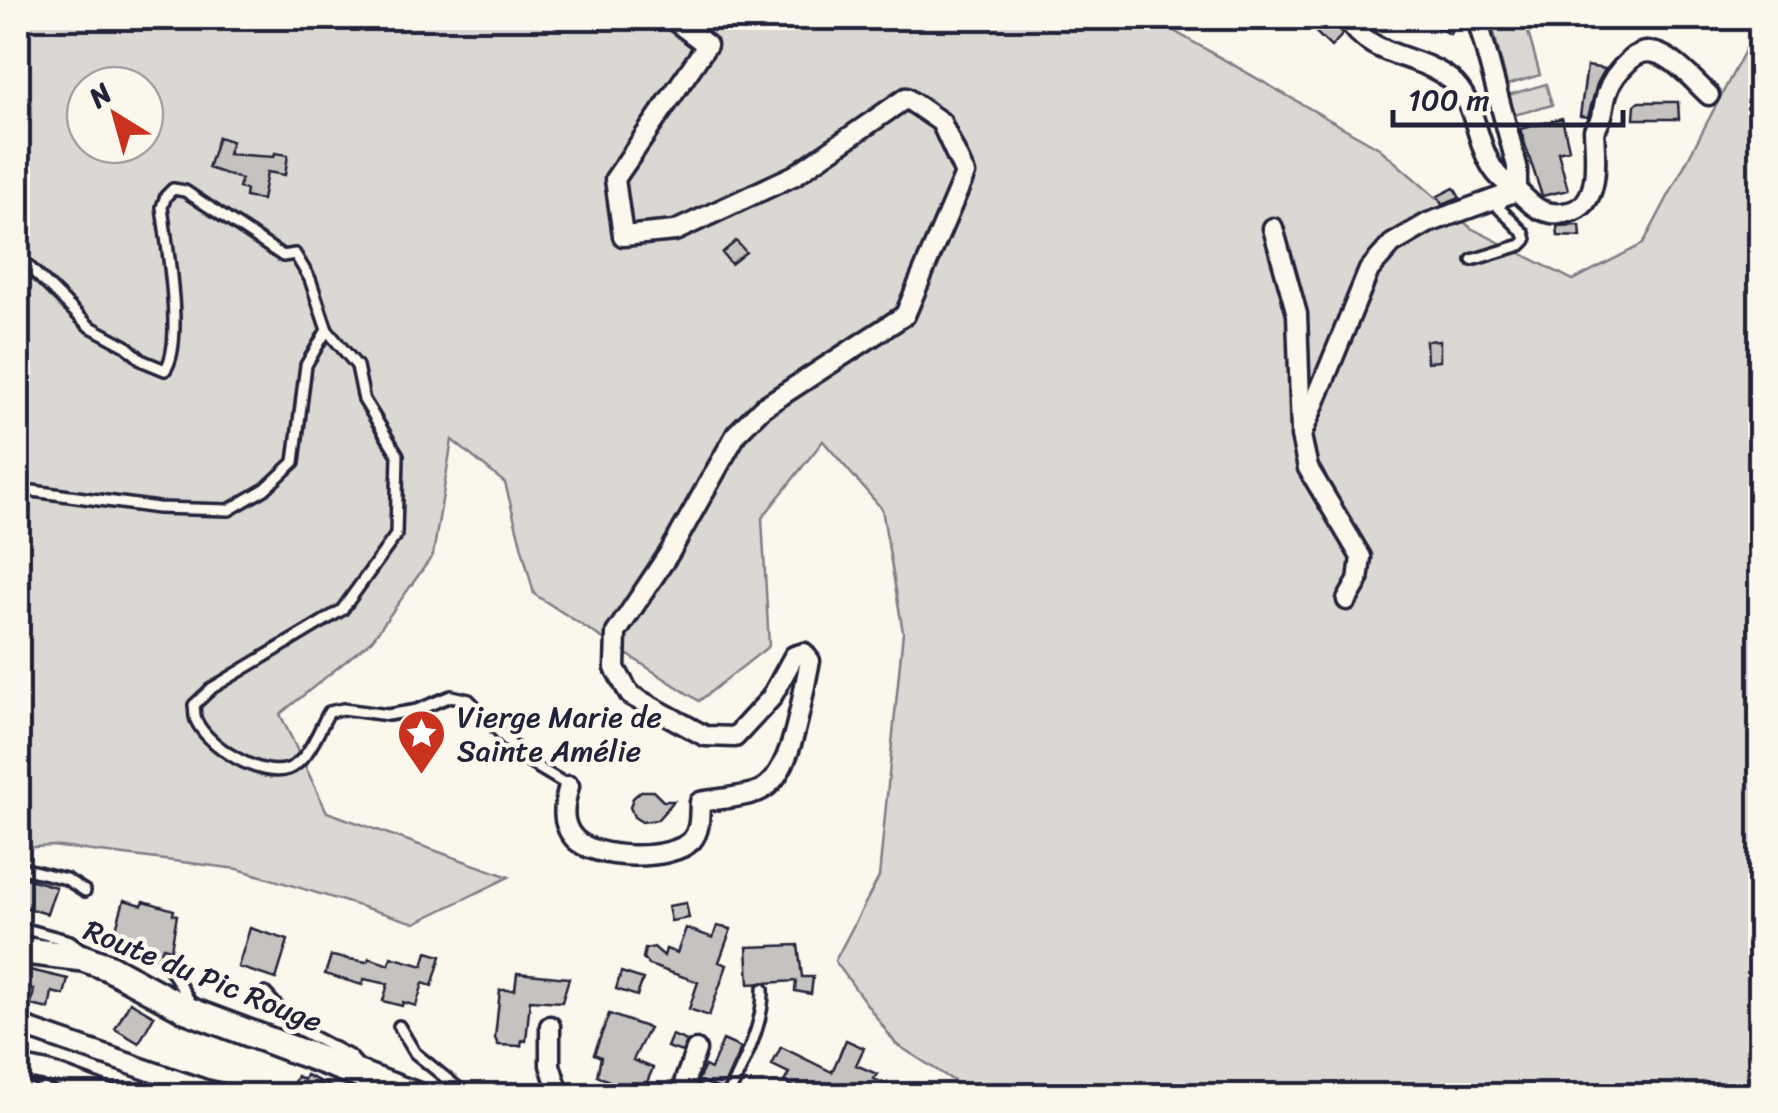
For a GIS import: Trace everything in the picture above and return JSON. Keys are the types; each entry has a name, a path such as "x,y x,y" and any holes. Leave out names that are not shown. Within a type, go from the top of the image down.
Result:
{"street":[{"path":"569,786 564,822 573,838 589,850 647,855 674,850 690,842 699,826 700,802 762,790 779,771 788,752 810,661 804,653 794,656 770,698 735,737 705,736 630,696 615,668 616,633 670,552 738,434 762,408 904,315 965,174 941,122 906,98 795,175 675,231 622,236 616,180 708,45 672,18"},
{"path":"1347,18 1362,38 1376,48 1450,80 1470,111 1484,153 1496,174 1512,193 1550,213 1586,205 1594,178 1594,130 1603,120 1607,92 1618,71 1636,54 1655,52 1670,59 1709,95"},
{"path":"1477,18 1517,166 1512,193"},
{"path":"1301,436 1369,270 1392,244 1428,223 1512,193"},
{"path":"1273,228 1297,314 1301,436 1308,468 1361,557 1358,581 1347,600"},
{"name":"Route du Pic Rouge","path":"18,950 83,958 138,981 193,1012 418,1096"},
{"path":"18,1024 211,1093 230,1096"},
{"path":"550,1026 550,1065 560,1096"},
{"path":"690,1096 685,1080 696,1050"},
{"path":"18,1066 48,1072 112,1096"},
{"path":"18,1086 31,1096"}],"lane":[{"path":"18,256 89,326 126,346 143,361 165,370 172,360 174,296 162,207 173,189 186,190 283,256 295,254 310,279 327,330 357,366 364,400 398,455 396,536 342,610 212,688 194,705 196,721 224,752 267,771 287,770 301,761 329,712 343,709 388,715 417,710 451,696 469,700 527,761 569,786"},
{"path":"1472,260 1526,240 1499,208 1512,193"},
{"path":"18,489 158,508 229,510 265,489 294,462 306,365 327,330"},
{"path":"18,866 66,879 85,890"},
{"path":"18,927 70,941 84,952 83,958"},
{"path":"171,970 193,1012"},
{"path":"728,1096 764,1003 764,989"},
{"path":"265,993 298,1029 350,1056 367,1076"},
{"path":"399,1026 415,1053 468,1096"},
{"path":"18,1086 22,1096"}],"shaded area":[{"path":"18,18 1151,18 1379,148 1471,228 1573,280 1643,244 1760,22 1760,1095 976,1095 896,1044 835,961 879,877 903,632 882,509 823,441 762,518 769,646 699,701 534,594 505,483 452,440 433,555 372,640 280,714 327,812 509,877 415,923 238,869 52,846 18,848"},
{"path":"1524,18 1540,75 1507,85 1492,24"},
{"path":"1546,84 1552,105 1514,115 1508,95"}],"building":[{"path":"1301,18 1335,18 1343,34 1331,47"},
{"path":"1418,18 1459,18 1450,34"},
{"path":"1587,66 1605,69 1588,117 1580,116"},
{"path":"1639,102 1678,102 1679,119 1634,119"},
{"path":"1562,118 1569,149 1558,152 1568,190 1542,196 1520,129"},
{"path":"218,137 232,141 228,154 288,155 285,175 267,172 262,200 245,197 246,190 239,188 241,179 208,168"},
{"path":"1454,188 1460,198 1442,205 1438,196"},
{"path":"1580,225 1581,237 1558,236 1557,226"},
{"path":"736,241 746,252 731,264 722,253"},
{"path":"1440,340 1440,361 1427,362 1426,341"},
{"path":"641,791 653,791 663,801 674,801 657,820 642,822 634,817 630,807"},
{"path":"22,877 56,887 47,914 18,905"},
{"path":"124,900 142,905 144,901 174,910 177,915 171,949 163,947 158,959 143,955 145,947 114,936"},
{"path":"686,903 689,918 671,921 668,906"},
{"path":"717,926 731,929 719,962 727,965 709,1016 689,1009 698,982 649,965 643,958 645,949 654,947 664,956 666,949 677,953 686,928 713,938"},
{"path":"250,928 288,940 276,979 238,967"},
{"path":"798,945 802,977 813,977 811,994 795,991 796,981 749,984 747,947"},
{"path":"427,952 441,956 432,986 423,983 416,1006 383,1001 388,984 364,979 362,985 325,974 331,956 367,962 369,958 389,965 391,957 423,966"},
{"path":"30,970 68,979 64,995 52,992 49,1009 31,1005 34,990 26,988"},
{"path":"621,972 643,979 637,996 616,989"},
{"path":"517,973 569,978 562,1002 530,1000 526,1041 522,1040 521,1046 498,1045 495,1038 500,990 515,990"},
{"path":"130,1002 154,1016 139,1043 115,1029"},
{"path":"609,1014 649,1028 633,1060 653,1068 641,1096 597,1076 601,1057 594,1054"},
{"path":"672,1035 687,1041 682,1052 667,1047"},
{"path":"723,1040 741,1048 722,1090 698,1080 705,1066 711,1069"},
{"path":"846,1040 864,1048 856,1065 877,1074 874,1079 890,1086 887,1096 795,1096 798,1089 784,1082 789,1073 772,1065 781,1047 832,1072"},
{"path":"306,1075 350,1096 301,1096 290,1090 297,1076 304,1080"}],"place":[{"name":"Vierge Marie de Sainte Amélie","path":"422,776"}]}
